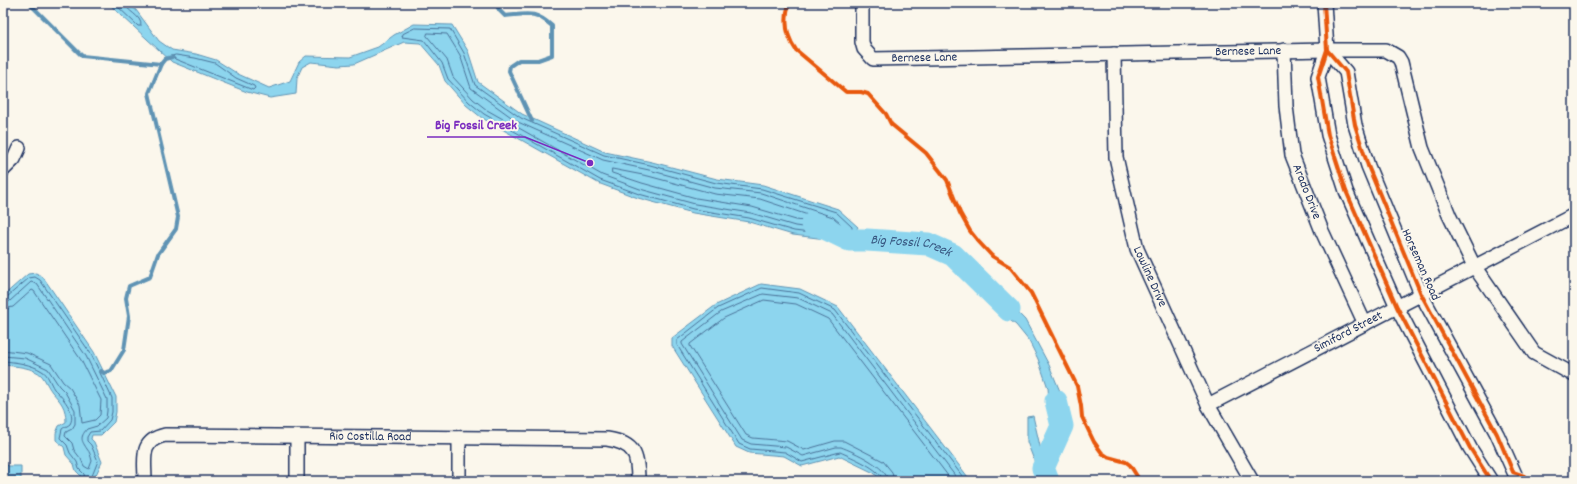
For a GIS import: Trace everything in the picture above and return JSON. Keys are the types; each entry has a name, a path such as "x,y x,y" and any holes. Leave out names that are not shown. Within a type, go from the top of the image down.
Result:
{"street":[{"name":"Bernese Lane","path":"862,3 862,42 864,49 873,59 1284,50 1386,50 1398,56 1403,68 1422,148 1448,215 1474,266 1534,353 1574,375"},
{"path":"1324,3 1327,50 1318,77 1328,136 1346,191 1396,307 1470,448 1491,481"},
{"name":"Arado Drive","path":"1284,50 1286,106 1292,155 1322,230 1365,324"},
{"name":"Horseman Road","path":"1327,50 1346,72 1355,125 1368,166 1421,294 1497,434 1518,481"},
{"name":"Lowline Drive","path":"1114,54 1116,157 1137,249 1208,405 1252,481"},
{"path":"3,170 14,159 19,148"},
{"name":"Simiford Street","path":"1208,405 1574,214"},
{"name":"Rio Costilla Road","path":"145,481 146,447 150,441 156,437 165,435 607,440 624,443 631,448 638,461 638,481"},
{"path":"297,437 297,481"},
{"path":"459,438 459,481"}],"water":[{"path":"108,3 126,3 136,10 159,41 172,50 196,54 216,60 238,74 269,88 290,81 299,62 306,56 350,57 378,47 394,35 414,24 452,25 468,51 478,82 522,114 605,152 652,162 717,179 763,185 838,209 858,227 854,234 826,239 793,235 749,222 693,213 638,198 598,183 482,118 466,105 445,81 439,65 420,43 404,42 354,64 339,65 311,62 302,67 297,78 296,94 270,98 247,92 172,62"},
{"path":"36,273 43,277 94,352 116,397 114,422 101,435 92,435 91,439 94,442 102,462 93,481 81,481 81,476 76,471 74,464 66,455 64,447 56,440 56,433 59,426 66,422 65,412 42,376 29,369 3,365 3,296 28,274"},
{"path":"761,284 800,289 838,307 971,481 881,481 874,473 839,456 802,466 784,456 749,453 736,447 672,346 672,338 716,305"},
{"path":"992,286 1025,320 1049,365 1062,396 1068,427 1063,438 1050,414 1048,388 1038,359 1029,341 1016,325 1001,313 991,301 985,288"},
{"path":"1033,416 1043,459 1054,481 1042,481 1027,442 1027,417"},
{"path":"3,461 8,466 21,466 21,480 3,480"}],"waterway":[{"path":"29,3 82,56 161,64 165,59 172,57"},
{"path":"496,3 499,10 505,16 525,14 535,15 552,26 552,55 538,60 519,60 510,66 509,71 532,121"},
{"path":"101,371 104,373 111,371 124,350 129,316 126,298 129,286 150,277 158,254 176,229 178,217 149,93 161,64"},
{"name":"Big Fossil Creek","path":"812,224 820,226 849,240 928,244 953,255 1009,310"},
{"name":"Big Fossil Creek","path":"1048,481 1043,468 1062,426 1056,401"}],"cycle path":[{"path":"789,3 786,22 790,39 796,50 846,92 861,92 868,94 886,114 891,124 926,153 947,180 960,213 970,231 992,256 1010,267 1031,293 1077,386 1082,417 1094,442 1102,453 1108,457 1126,462 1130,465 1140,481"},
{"path":"1324,3 1327,50 1318,77 1328,135 1346,191 1397,307 1470,448 1491,481"},
{"path":"1327,50 1346,72 1355,125 1368,166 1421,294 1497,434 1513,472 1524,476 1527,481"}],"place":[{"name":"Big Fossil Creek","path":"590,163"}]}
